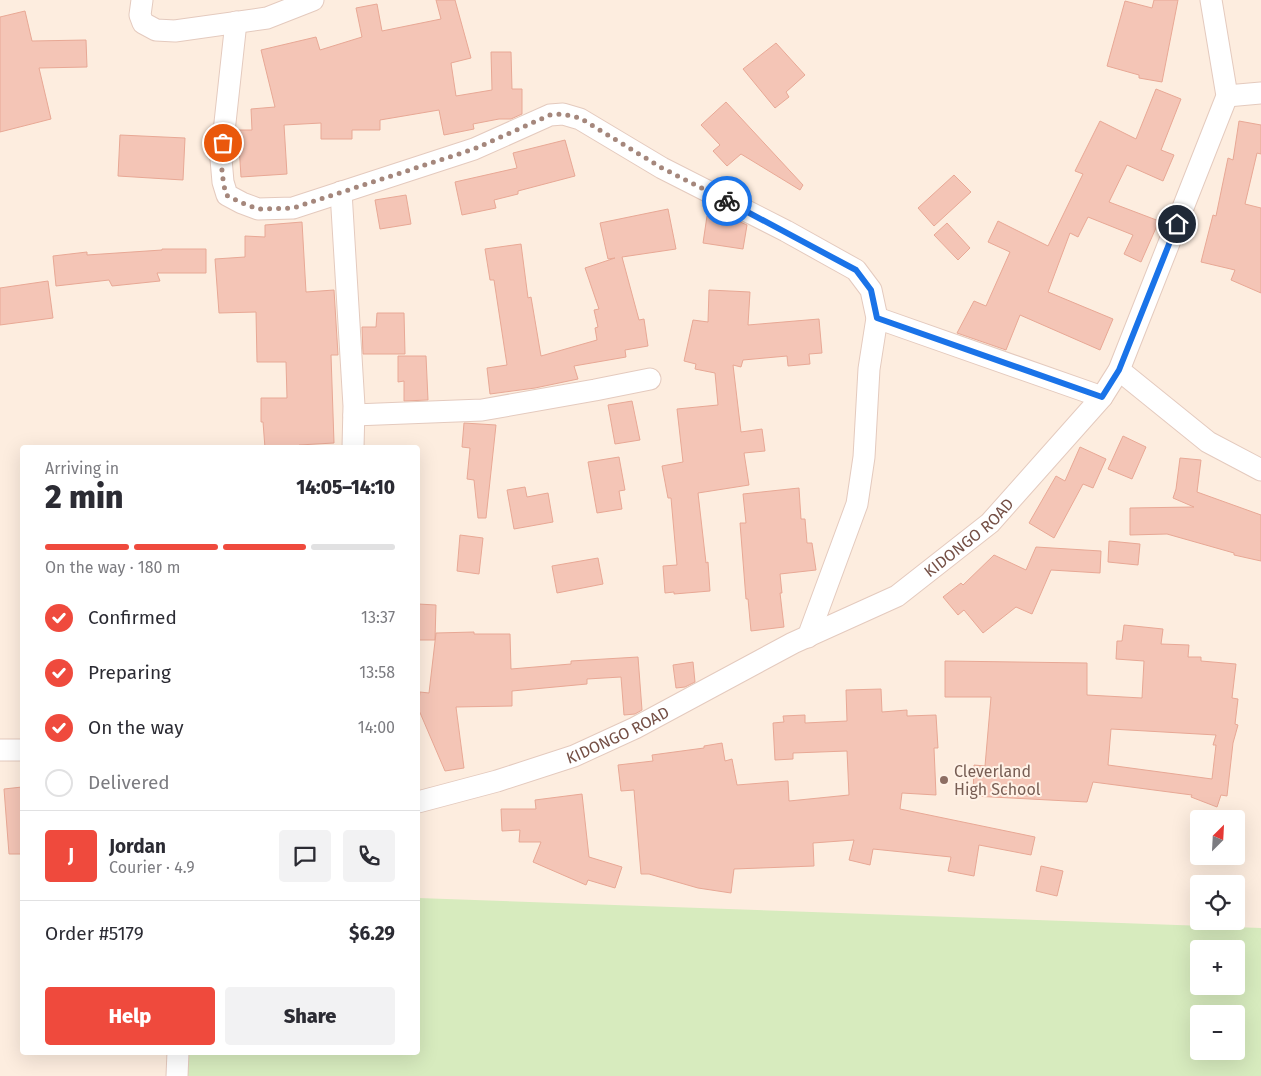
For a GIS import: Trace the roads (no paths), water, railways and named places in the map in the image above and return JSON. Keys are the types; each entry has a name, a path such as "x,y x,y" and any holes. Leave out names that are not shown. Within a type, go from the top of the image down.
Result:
{"street":[{"path":"142,0 140,15 143,23 156,30 175,31 267,18 313,0"},
{"path":"1211,0 1227,96 1261,93"},
{"path":"236,22 221,159 226,195 242,203 258,209 293,208 474,149 550,115 563,114 580,118 662,168 786,231 856,270 871,290 877,318 869,370 864,457 857,504 808,637"},
{"name":"KIDONGO ROAD","path":"420,801 497,781 574,756 635,728 808,637 897,596 990,523 1102,397 1119,370 1227,96"},
{"path":"341,192 354,415 353,445"},
{"path":"877,318 1102,397"},
{"path":"1119,370 1208,442 1261,470"},
{"path":"354,415 482,410 650,379"},
{"path":"0,750 20,750"},
{"path":"177,1076 178,1055"}],"place":[{"name":"Cleverland High School","path":"944,780"}]}
